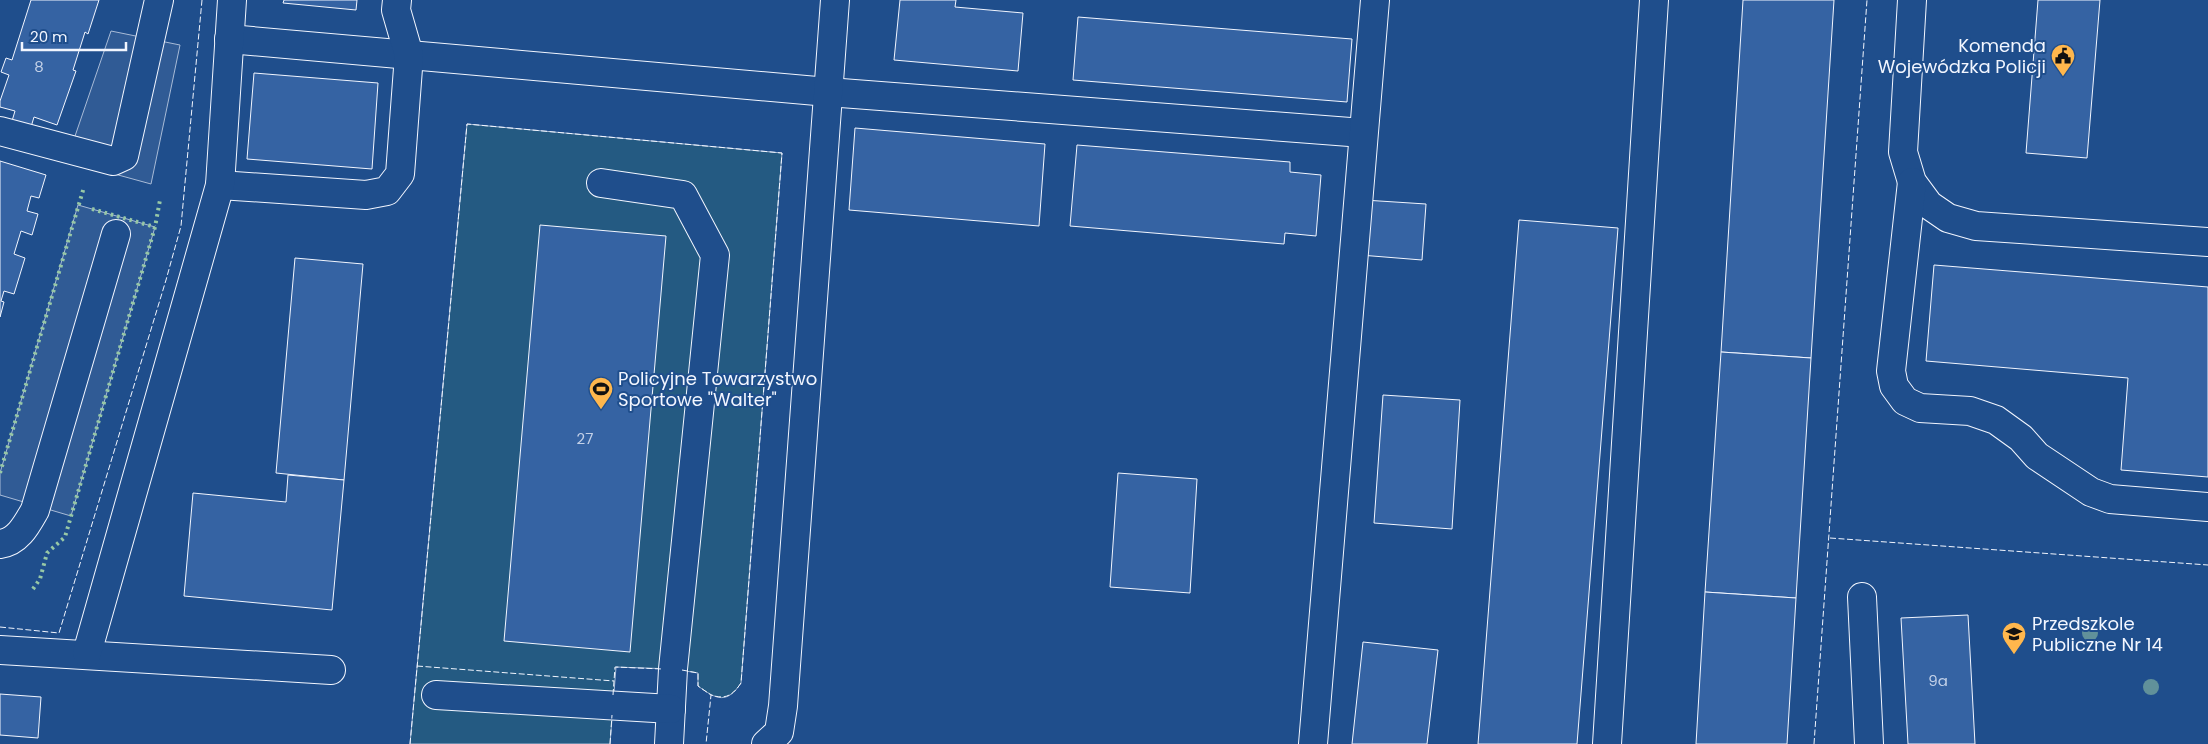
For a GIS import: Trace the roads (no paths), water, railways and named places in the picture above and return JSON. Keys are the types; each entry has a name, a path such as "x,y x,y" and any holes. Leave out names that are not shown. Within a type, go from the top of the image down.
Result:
{"lane":[{"path":"0,131 113,161 124,156 159,0"},
{"path":"88,654 220,185 232,0"},
{"path":"220,185 366,195 387,190 400,174 409,55 396,10 397,0"},
{"path":"766,744 779,732 783,706 835,0"},
{"path":"1312,744 1375,0"},
{"path":"1610,739 1654,0"},
{"path":"1912,0 1903,152 1912,182 1929,205 1948,218 1976,226 2208,242"},
{"path":"229,39 828,92 1363,134"},
{"path":"1912,182 1891,370 1894,386 1905,401 1920,408 1970,411 1996,420 2021,438 2037,456 2061,473 2091,492 2110,499 2208,507"},
{"path":"601,183 683,195 715,255 674,659 669,744"},
{"path":"0,544 8,543 23,530 36,510 116,234"},
{"path":"1862,597 1869,744"},
{"path":"0,650 331,670"},
{"path":"436,695 671,709"}],"place":[{"name":"Komenda Wojewódzka Policji","path":"2063,77"},
{"name":"Policyjne Towarzystwo Sportowe \"Walter\"","path":"601,410"},
{"name":"Przedszkole Publiczne Nr 14","path":"2014,655"}]}
